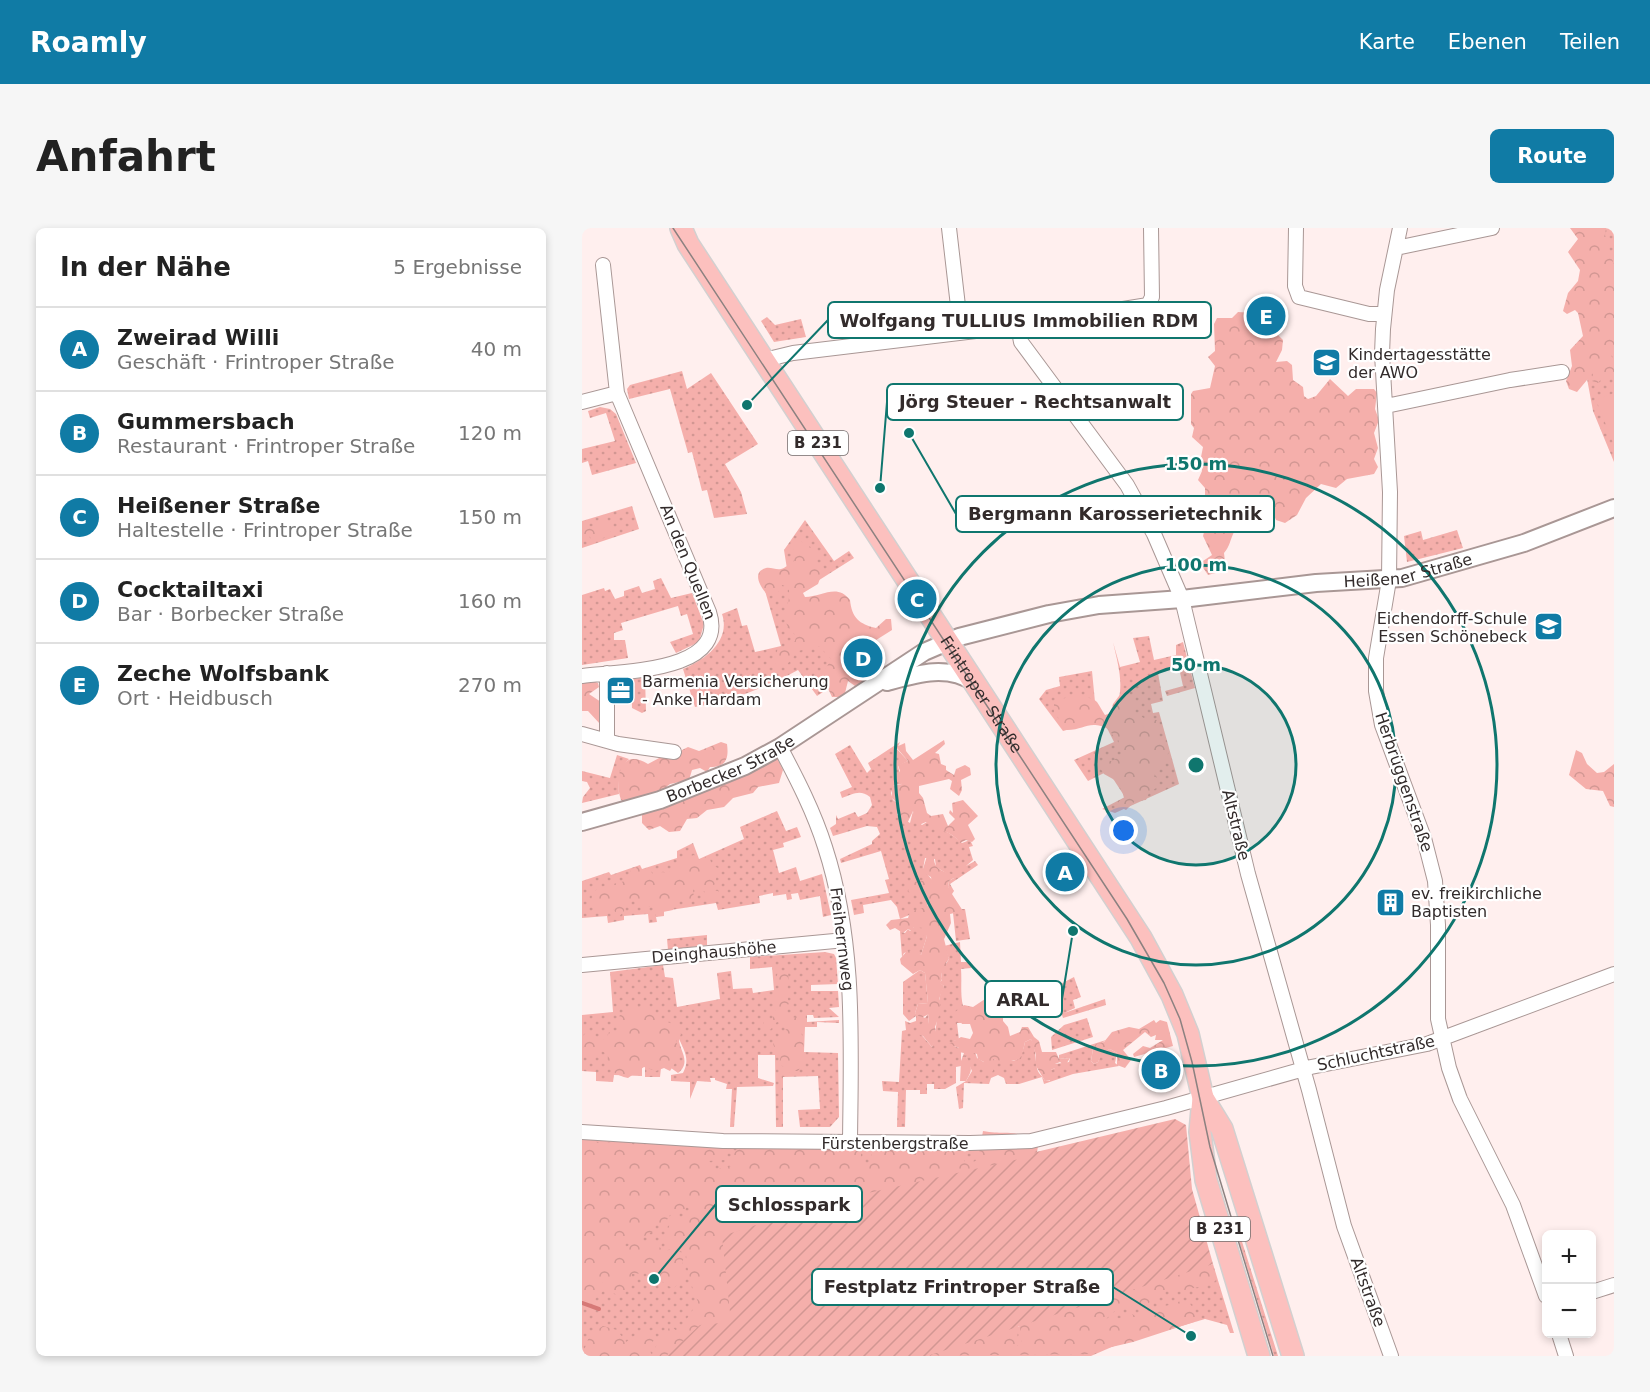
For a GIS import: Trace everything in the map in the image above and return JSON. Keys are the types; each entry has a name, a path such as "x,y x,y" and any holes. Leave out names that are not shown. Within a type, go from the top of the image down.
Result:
{"main road":[{"name":"Frintroper Straße","path":"672,228 685,236 1155,961 1181,1013 1203,1098 1222,1129 1293,1356"},
{"name":"Frintroper Straße","path":"1203,1098 1200,1132 1206,1180 1259,1356"}],"street":[{"path":"949,228 961,332"},
{"path":"764,360 793,353 1018,326 1148,305 1152,297 1150,228"},
{"path":"1296,228 1295,286 1299,297 1359,312 1384,314"},
{"name":"Herbrüggenstraße","path":"1400,228 1384,314 1382,354 1390,492 1389,580 1376,658 1376,692 1382,725 1424,838 1435,881 1438,925 1437,1000 1443,1039 1460,1099 1514,1205 1542,1285"},
{"path":"1396,248 1492,228"},
{"name":"An den Quellen","path":"582,676 656,666 688,658 706,646 713,629 705,601 617,393 603,265"},
{"name":"Altstraße","path":"1018,326 1021,342 1109,457 1143,511 1182,599 1248,874 1344,1226 1391,1356"},
{"path":"1386,406 1510,380 1562,372"},
{"path":"582,402 617,393"},
{"name":"Heißener Straße","path":"947,642 1071,610 1309,584 1389,580 1433,571 1524,543 1614,508"},
{"name":"Borbecker Straße","path":"582,822 684,791 745,766 780,747 924,652 947,642"},
{"name":"Borbecker Straße","path":"867,690 883,683 933,672 957,675 976,684"},
{"path":"607,673 607,741"},
{"path":"582,734 607,741 674,752"},
{"name":"Freiherrnweg","path":"780,747 811,809 825,846 840,904 850,985 850,1142"},
{"name":"Deinghaushöhe","path":"582,964 845,940"},
{"name":"Schluchtstraße","path":"1203,1098 1303,1069 1443,1039 1614,974"},
{"name":"Fürstenbergstraße","path":"582,1132 723,1141 990,1143 1032,1141 1203,1098"},
{"path":"1596,1291 1614,1285"},
{"path":"1560,1338 1566,1356"}],"green space":[{"path":"1570,228 1606,228 1605,235 1614,266 1614,344 1610,354 1614,360 1614,375 1602,378 1598,383 1592,381 1593,373 1589,373 1587,380 1577,392 1569,389 1566,381 1572,366 1570,350 1583,336 1578,313 1575,310 1567,314 1563,311 1568,293 1578,281 1580,270 1568,252 1578,239"},
{"path":"1581,228 1614,228 1614,462 1593,411 1585,368"},
{"path":"1266,309 1282,316 1283,320 1267,323 1263,327 1265,334 1278,335 1283,340 1282,350 1276,362 1287,361 1292,365 1293,380 1303,387 1304,396 1308,399 1316,396 1330,379 1348,396 1356,389 1374,389 1377,393 1375,409 1379,420 1374,433 1378,448 1374,459 1378,467 1374,474 1347,479 1336,488 1321,484 1306,498 1297,515 1285,523 1276,520 1273,513 1262,512 1251,516 1234,532 1224,553 1226,570 1208,575 1200,563 1212,555 1203,536 1204,532 1214,531 1216,510 1205,497 1205,488 1198,480 1202,471 1200,462 1203,447 1192,437 1194,428 1191,424 1191,394 1193,391 1210,388 1215,366 1208,357 1215,351 1214,324 1217,318 1232,318 1238,312 1255,313"},
{"path":"767,317 775,325 801,319 806,337 774,342 761,321"},
{"path":"682,371 687,389 711,373 758,444 725,464 741,492 747,514 714,518 707,490 702,491 692,452 688,453 670,389 629,399 627,389 630,385"},
{"path":"1614,393 1614,445 1596,400"},
{"path":"600,407 610,409 616,414 636,463 592,475 588,461 582,463 582,449 615,441 606,413 590,418 588,411"},
{"path":"632,506 639,529 582,548 582,521"},
{"path":"605,520 612,527 610,534 598,541 592,539 593,542 588,534 583,538 582,545 582,526 596,527"},
{"path":"805,520 834,561 849,551 854,558 794,596 844,678 817,696 798,670 748,693 695,707 683,669 707,655 719,641 724,624 722,614 737,608 742,626 747,625 755,652 781,646 761,577 787,569 784,550"},
{"path":"1457,530 1463,548 1407,562 1404,536 1421,531 1423,540"},
{"path":"799,540 814,549 817,563 824,568 818,584 803,593 805,597 840,592 850,600 857,619 865,624 876,628 886,619 891,619 892,630 873,642 859,642 855,649 842,656 843,662 864,664 868,675 862,684 855,686 848,681 845,693 840,697 832,697 822,676 831,659 819,646 798,651 785,667 776,666 774,660 778,648 784,649 795,641 796,636 788,626 785,616 789,592 788,587 782,585 778,593 769,596 763,590 758,577 761,570 779,569 794,562 793,547"},
{"path":"661,578 671,598 692,593 704,624 699,642 676,653 670,642 693,634 687,614 681,616 678,606 621,623 623,630 614,633 614,640 625,640 628,658 582,665 582,595 604,588 605,591 610,589 615,599 624,596 624,591 639,586 642,593 655,589 653,581"},
{"path":"1149,636 1154,660 1176,655 1176,645 1183,642 1195,688 1167,696 1165,691 1183,686 1179,668 1158,673 1163,701 1151,704 1153,713 1159,712 1179,784 1115,813 1102,809 1125,797 1108,771 1088,781 1074,760 1114,742 1103,720 1063,731 1039,699 1046,690 1060,686 1059,677 1092,671 1095,702 1101,716 1113,715 1120,688 1113,642 1120,667 1140,662 1133,638"},
{"path":"582,677 598,683 599,687 589,694 601,702 600,724 588,711 582,711"},
{"path":"645,677 646,711 642,713 632,708 631,682 613,683"},
{"path":"1125,688 1134,699 1134,711 1145,719 1157,720 1161,730 1157,737 1158,742 1165,745 1169,752 1162,763 1153,769 1159,786 1149,793 1146,800 1135,801 1126,810 1118,806 1119,801 1124,798 1120,783 1104,774 1100,768 1104,761 1112,761 1122,755 1118,739 1114,738 1110,730 1097,725 1067,730 1054,712 1054,702 1076,697 1094,699 1105,715 1111,713 1113,704"},
{"path":"944,740 945,744 935,753 939,754 941,764 954,775 956,769 965,765 970,768 971,775 961,780 962,790 959,796 950,789 952,781 949,779 919,786 919,793 923,798 927,813 931,816 943,814 948,826 955,819 949,813 950,810 953,813 952,803 963,800 978,816 968,825 975,839 972,842 966,840 960,843 950,834 926,822 919,825 915,821 913,811 906,826 893,807 897,803 892,798 892,786 902,784 896,777 900,771 898,765 908,761 896,747 905,743 906,751 913,760"},
{"path":"721,742 727,744 728,749 727,758 720,766 710,767 707,772 700,768 692,770 689,780 670,784 657,794 623,802 621,800 618,783 621,768 625,762 631,759 648,764 661,757 674,760 682,750 688,747 699,751"},
{"path":"900,742 897,749 908,761 898,766 902,784 894,785 891,793 893,800 897,803 897,815 910,823 913,811 916,820 922,825 927,822 962,843 970,840 973,846 969,847 973,860 966,866 975,861 978,865 950,884 954,891 951,891 948,887 949,881 954,878 936,867 935,859 925,858 923,869 933,881 932,884 918,883 916,894 925,895 928,907 900,919 897,907 891,900 863,905 864,913 854,915 851,900 889,893 885,880 889,879 881,851 841,863 840,859 872,844 872,841 880,834 877,827 867,826 833,836 830,828 836,824 836,815 838,819 855,812 858,817 867,813 872,805 870,797 863,793 842,798 840,792 852,787 835,754 850,745 867,773 871,769 868,763"},
{"path":"1576,750 1582,753 1587,764 1597,773 1604,772 1614,764 1614,807 1610,806 1603,791 1586,789 1569,775"},
{"path":"617,755 629,759 620,775 619,794 582,803 583,797 590,788 587,782 582,781 582,771 610,778"},
{"path":"777,758 783,770 779,783 758,787 753,793 733,798 724,807 707,810 697,818 687,819 680,831 669,832 660,826 649,830 642,823 642,812"},
{"path":"777,811 786,831 797,827 801,837 783,843 784,847 773,850 779,873 796,867 800,881 822,874 831,915 823,917 820,896 800,900 798,893 791,894 792,899 787,900 786,894 773,896 773,893 759,896 760,903 718,910 716,903 664,911 664,916 656,917 657,922 649,923 648,914 624,916 624,920 608,923 607,916 582,918 582,881 609,872 611,875 640,865 642,869 677,858 677,851 693,843 699,859 744,839 740,827"},
{"path":"694,855 699,860 709,856 712,865 718,868 715,884 709,890 718,891 719,900 709,902 704,897 705,892 691,884 688,887 693,889 692,902 684,900 672,903 673,910 663,912 664,916 656,916 655,903 649,907 638,903 635,896 626,900 624,911 616,920 613,919 615,911 613,909 608,913 599,911 591,905 592,894 598,888 629,880 631,870 639,866 642,871 650,869 653,875 663,872 668,874 671,870 678,868 685,858"},
{"path":"927,856 934,858 939,869 957,876 949,881 948,887 954,891 952,894 963,911 950,914 951,923 944,939 949,959 946,963 948,968 941,973 940,983 944,986 939,999 941,1010 935,1027 937,1037 932,1047 923,1036 917,1034 922,1023 928,1024 929,1014 921,1018 915,1013 918,1004 928,1003 925,973 920,970 913,974 901,964 900,959 907,951 914,950 921,955 927,936 923,935 923,928 914,927 912,931 908,929 903,933 895,928 890,930 886,925 891,920 908,918 910,912 929,906 925,895 913,895 908,891 914,882 928,880 932,884 931,877 922,872"},
{"path":"965,909 970,939 956,941 953,913"},
{"path":"914,927 923,927 923,933 927,936 921,955 911,951 904,953 902,957 900,931 905,933"},
{"path":"707,935 707,945 668,950 667,939"},
{"path":"960,942 961,962 970,962 971,968 961,969 963,1006 958,1014 962,1023 957,1023 959,1040 954,1041 954,1046 961,1049 961,1066 956,1067 956,1083 945,1089 934,1089 934,1084 927,1084 927,1094 920,1094 920,1090 906,1090 905,1127 897,1127 898,1092 883,1091 882,1081 899,1082 902,1031 906,1030 905,1021 910,1023 916,1021 916,1016 909,1021 903,1014 903,982 920,970 925,973 928,1003 918,1004 915,1013 925,1018 929,1013 928,1024 922,1026 919,1032 932,1047 941,991 944,986 939,983 942,980 941,972 949,959 944,946"},
{"path":"825,952 834,954 836,958 838,984 811,985 811,991 838,991 839,1007 829,1008 839,1017 814,1018 813,1015 807,1015 807,1022 839,1020 839,1023 817,1022 817,1027 805,1027 804,1052 838,1053 839,1117 830,1127 800,1127 798,1110 820,1109 818,1076 783,1077 783,1127 776,1127 775,1055 758,1055 758,1078 774,1083 773,1086 737,1087 734,1127 730,1127 732,1089 726,1089 727,1084 715,1078 710,1078 711,1082 697,1081 690,1099 690,1082 671,1081 671,1075 683,1073 686,1064 685,1052 679,1039 684,1065 678,1073 671,1068 661,1068 660,1077 645,1077 645,1067 642,1067 642,1076 614,1075 613,1082 596,1081 596,1072 582,1071 582,1015 613,1012 610,972 663,965 665,977 673,978 677,1007 720,999 717,973 731,971 733,989 752,988 753,993 774,990 772,967 750,969 750,957"},
{"path":"778,972 788,973 789,1003 785,1011 792,1018 798,1017 804,1022 804,1029 796,1032 801,1033 804,1039 803,1049 800,1049 803,1063 798,1071 787,1074 784,1067 779,1064 781,1055 775,1050 773,1043 785,1034 789,1025 777,1022 770,1030 764,1027 764,1021 773,1018 776,1008 773,998 781,990 776,978"},
{"path":"1074,977 1081,997 1073,1000 1075,1008 1064,1013 1105,999 1106,1005 1063,1018 1053,988"},
{"path":"997,996 1005,999 1007,1015 1003,1016 1003,1021 1008,1027 1010,1036 1020,1032 1022,1027 1028,1027 1039,1041 1042,1052 1056,1052 1059,1059 1070,1058 1065,1066 1060,1062 1055,1064 1055,1068 1051,1070 1053,1080 1045,1081 1036,1066 1036,1055 1031,1039 1025,1042 1021,1059 1007,1062 993,1059 993,1071 990,1074 983,1069 984,1062 978,1059 977,1054 970,1052 966,1057 971,1067 970,1071 966,1081 960,1081 961,1061 964,1053 949,1044 961,1037 970,1039 973,1033 970,1024 962,1024 955,1012 964,1005 973,1007 988,997"},
{"path":"637,1006 647,1008 656,1019 677,1027 681,1035 676,1039 679,1057 670,1071 664,1068 656,1071 644,1067 628,1078 612,1071 608,1064 608,1055 602,1051 591,1056 584,1050 582,1039 585,1033 606,1040 609,1032 622,1032 625,1028 620,1028 617,1020 620,1015"},
{"path":"1087,1018 1093,1037 1052,1050 1051,1037 1064,1025"},
{"path":"1154,1020 1156,1023 1160,1020 1167,1022 1173,1046 1134,1057 1133,1054 1143,1046 1150,1048 1163,1040 1155,1040 1156,1035 1151,1037 1145,1032 1123,1050 1131,1060 1125,1068 1117,1065 1117,1053 1110,1049 1102,1053 1098,1062 1094,1064 1091,1061 1096,1044 1104,1042 1112,1032 1129,1027 1139,1029"},
{"path":"1031,1039 1038,1070 1045,1081 1050,1081 1051,1070 1055,1068 1055,1064 1069,1062 1070,1058 1059,1059 1059,1055 1106,1040 1093,1049 1091,1061 1094,1064 1098,1062 1101,1053 1110,1049 1117,1053 1115,1063 1119,1066 1073,1074 1044,1084 1042,1077 1019,1084 1006,1084 1004,1078 998,1075 991,1078 989,1084 964,1083 963,1108 959,1109 956,1087 966,1081 972,1071 966,1057 969,1051 975,1052 977,1058 992,1067 993,1059 1011,1061 1018,1058 1025,1042"},
{"path":"1175,1119 1186,1125 1192,1189 1213,1264 927,1356 666,1356 700,1325 731,1322 722,1236 828,1202 1032,1156 1036,1152"},
{"path":"983,1131 1017,1134 1038,1146 1039,1155 736,1318 690,1356 582,1356 590,1334 603,1326 617,1330 626,1342 637,1334 654,1330 656,1338 648,1347 652,1355 663,1331 672,1327 678,1332 698,1302 687,1266 686,1254 670,1246 664,1238 673,1217 680,1218 692,1211 687,1207 683,1212 670,1215 665,1223 655,1224 654,1231 639,1239 640,1242 654,1242 664,1252 673,1248 684,1255 682,1266 686,1276 674,1288 668,1286 668,1283 658,1281 658,1272 632,1274 625,1291 618,1295 610,1292 602,1282 603,1291 595,1299 582,1301 582,1133 598,1143 630,1141 634,1146 650,1144 670,1148 674,1145 726,1145 724,1160 708,1161 713,1170 732,1166 734,1153 745,1141 861,1147 861,1158 867,1164 871,1161 873,1147 954,1149 965,1155 964,1161 969,1165 978,1159","holes":["621,1241 640,1242 626,1247 622,1246"]},
{"path":"582,1132 1026,1142 731,1322 666,1356 582,1356"},
{"path":"1237,1223 1278,1356 1274,1356 1234,1224"},
{"path":"1211,1264 1216,1280 1212,1284 1171,1293 1167,1290 1141,1307 1134,1305 1128,1309 1118,1308 1106,1319 1127,1318 1132,1314 1137,1317 1151,1309 1158,1313 1161,1306 1186,1301 1190,1303 1197,1318 1194,1322 1133,1342 1103,1349 1094,1354 889,1356 1018,1324 1017,1346 1022,1346 1019,1317"},
{"path":"1213,1264 1234,1333 1230,1333 1227,1325 1205,1319 1114,1346 1091,1356 927,1356"}],"waterway":[{"path":"582,1303 599,1309"}],"tram line":[{"path":"673,228 1127,919 1164,983 1180,1019 1192,1062 1210,1147 1273,1356"}],"place":[{"name":"Zeche Wolfsbank","path":"1266,316"},
{"name":"Kindertagesstätte der AWO","path":"1327,363"},
{"name":"Wolfgang TULLIUS Immobilien RDM","path":"747,405"},
{"name":"Bergmann Karosserietechnik","path":"909,433"},
{"name":"Jörg Steuer - Rechtsanwalt","path":"880,488"},
{"name":"Heißener Straße","path":"917,599"},
{"name":"Eichendorff-Schule Essen Schönebeck","path":"1548,627"},
{"name":"Cocktailtaxi","path":"863,658"},
{"name":"Barmenia Versicherung - Anke Hardam","path":"621,690"},
{"name":"Zweirad Willi","path":"1065,872"},
{"name":"ev. freikirchliche Baptisten","path":"1390,902"},
{"name":"ARAL","path":"1073,931"},
{"name":"Gummersbach","path":"1161,1070"},
{"name":"Schlosspark","path":"654,1279"},
{"name":"Festplatz Frintroper Straße","path":"1191,1336"}]}
